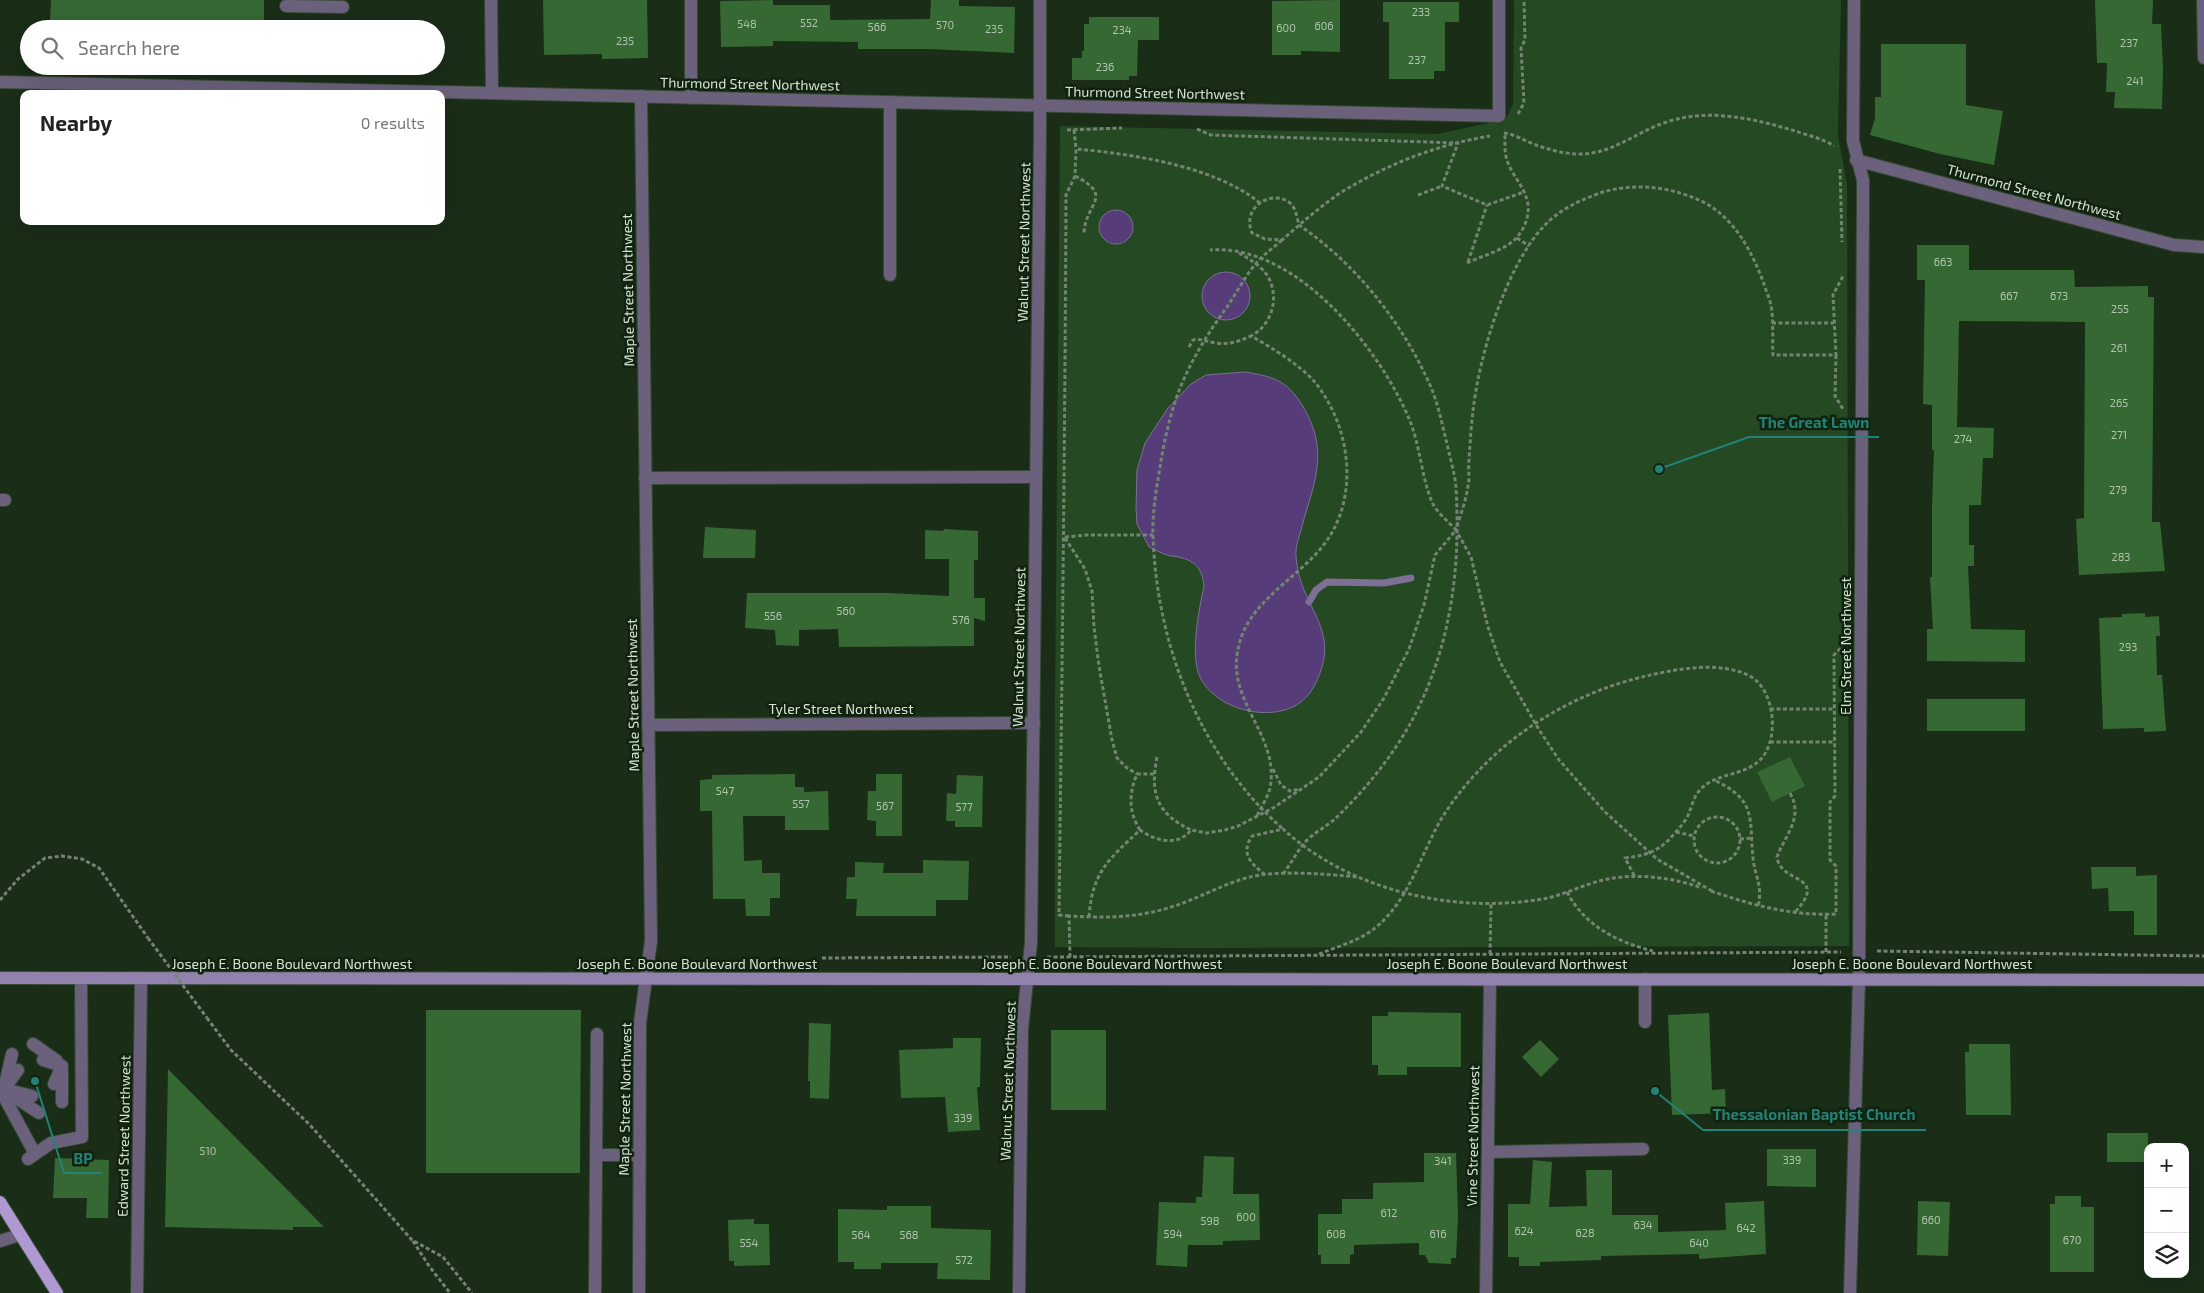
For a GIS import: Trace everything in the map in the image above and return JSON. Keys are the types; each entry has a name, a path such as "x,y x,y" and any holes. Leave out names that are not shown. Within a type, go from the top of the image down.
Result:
{"main road":[{"name":"Joseph E. Boone Boulevard Northwest","path":"0,978 2204,980"},
{"path":"0,1202 57,1293"}],"street":[{"path":"491,0 492,93"},
{"path":"691,0 691,98"},
{"name":"Walnut Street Northwest","path":"1019,1293 1022,1029 1031,942 1040,0"},
{"name":"Thurmond Street Northwest","path":"445,92 1499,116 1499,0"},
{"name":"Elm Street Northwest","path":"1850,1293 1859,979 1863,180 1852,141 1854,0"},
{"path":"2203,0 2204,58"},
{"path":"286,6 344,7"},
{"name":"Thurmond Street Northwest","path":"0,82 358,90"},
{"name":"Maple Street Northwest","path":"639,1293 640,1023 651,941 641,96"},
{"path":"890,102 890,275"},
{"name":"Thurmond Street Northwest","path":"1856,160 2174,245 2204,248"},
{"path":"645,478 1036,477"},
{"name":"Tyler Street Northwest","path":"648,725 1034,723"},
{"path":"18,1070 1,1091 31,1156 51,1143 82,1137 81,978"},
{"name":"Edward Street Northwest","path":"137,1293 141,978"},
{"name":"Vine Street Northwest","path":"1486,1293 1490,979"},
{"path":"1645,979 1645,1022"},
{"path":"595,1293 597,1034"},
{"path":"34,1044 62,1066"},
{"path":"4,1089 12,1054"},
{"path":"43,1060 62,1066 81,1058"},
{"path":"54,1084 62,1066"},
{"path":"62,1066 62,1102"},
{"path":"4,1089 32,1096"},
{"path":"4,1089 39,1113"},
{"path":"1488,1152 1644,1149"},
{"path":"597,1155 639,1155"},
{"path":"0,1241 19,1235"}],"path":[{"path":"1516,117 1524,103 1521,48 1525,40 1524,0"},
{"path":"1836,153 1834,145 1767,123 1727,116 1689,116 1661,124 1619,145 1598,152 1580,154 1556,152 1506,133 1458,143 1414,156 1351,186 1299,225 1258,261 1202,342 1180,389 1165,439 1155,494 1153,535 1156,581 1167,635 1182,684 1215,750 1235,778 1270,818 1318,856 1360,877 1439,901 1506,904 1545,898 1608,879 1636,877 1665,879 1712,891 1758,907 1794,912 1836,914 1836,866 1830,860 1830,802 1835,796 1834,655 1846,644"},
{"path":"1487,205 1467,263 1506,246 1518,238 1525,225 1528,201 1507,162 1504,149 1506,133 1511,125"},
{"path":"1067,130 1131,127"},
{"path":"1196,128 1211,136 1458,143"},
{"path":"1074,130 1076,149 1075,176 1066,195 1065,538 1061,682 1059,915 1089,917 1136,915 1167,909 1251,877 1265,875 1334,874 1360,877"},
{"path":"1442,186 1458,143"},
{"path":"1076,149 1150,158 1190,169 1248,193 1260,203"},
{"path":"1838,161 1842,201 1842,249"},
{"path":"1075,176 1092,186 1097,192 1097,199 1084,224 1084,235"},
{"path":"1418,195 1442,186 1487,205 1524,192"},
{"path":"1157,757 1153,782 1162,808 1178,823 1191,830 1208,833 1225,830 1257,816 1303,788 1319,777 1360,732 1384,698 1409,649 1424,605 1435,555 1456,530 1468,486 1477,382 1498,308 1512,273 1529,246 1543,226 1559,212 1600,193 1629,187 1656,188 1677,193 1711,206 1722,215 1742,239 1758,267 1771,305 1773,355 1836,355 1833,295 1843,277 1843,268"},
{"path":"1282,240 1265,239 1252,233 1249,226 1249,218 1254,207 1260,203 1281,199 1290,203 1295,209 1299,225 1324,242 1353,269 1388,313 1409,345 1430,386 1442,423 1456,486 1454,594 1442,648 1419,704 1409,725 1355,800 1335,819 1302,845 1291,865 1283,874"},
{"path":"1518,238 1529,246"},
{"path":"1210,250 1234,250 1249,254 1277,267 1320,296 1347,320 1372,353 1398,396 1410,421 1432,503 1456,530 1471,557 1488,628 1500,662 1535,723 1559,760 1587,793 1650,854 1668,868 1712,891"},
{"path":"1189,347 1193,340 1199,339 1226,344 1251,336 1259,332 1272,311 1273,289 1261,268 1234,250"},
{"path":"1772,324 1834,323"},
{"path":"1251,336 1269,346 1311,379 1330,403 1342,434 1347,470 1346,488 1335,525 1328,538 1307,563 1264,601 1254,613 1240,641 1236,655 1238,683 1281,785 1290,790 1303,788"},
{"path":"1065,538 1087,535 1153,535"},
{"path":"1065,538 1085,569 1092,591 1099,666 1112,740 1118,758 1127,768 1137,774 1154,774"},
{"path":"1316,955 1370,932 1384,920 1396,907 1405,892 1429,839 1464,787 1508,744 1535,723 1585,696 1617,683 1670,671 1698,668 1736,670 1751,676 1761,686 1770,709 1772,728 1766,753 1760,761 1742,772 1716,780 1698,792 1687,819 1663,847 1650,854 1625,858 1636,877"},
{"path":"1770,709 1835,709"},
{"path":"1770,742 1835,742"},
{"path":"1257,816 1270,790 1271,764"},
{"path":"1137,774 1130,794 1134,820 1140,830 1156,840 1178,840 1191,830"},
{"path":"1716,780 1735,790 1744,802 1750,817 1753,857 1761,891 1758,907"},
{"path":"1790,793 1794,800 1795,817 1790,833 1777,857 1781,868 1803,882 1807,888 1808,895 1794,912"},
{"path":"1722,817 1735,825 1740,840 1735,854 1722,863 1714,863 1700,856 1694,844 1694,836 1696,829 1707,819 1722,817"},
{"path":"1265,875 1253,866 1247,855 1247,844 1252,836 1283,829"},
{"path":"1089,917 1090,900 1098,875 1114,855 1140,830"},
{"path":"1676,832 1694,836"},
{"path":"1740,840 1753,838"},
{"path":"0,900 18,879 45,858 62,856 82,859 99,868 231,1050 310,1125 412,1240 450,1293"},
{"path":"1567,892 1581,913 1613,938 1659,953"},
{"path":"1490,954 1491,904"},
{"path":"1826,914 1826,952"},
{"path":"1069,916 1070,957"},
{"path":"1896,951 2204,956"},
{"path":"1056,957 1840,952"},
{"path":"814,958 1010,957"},
{"path":"412,1240 443,1257 472,1293"}],"green space":[{"path":"1514,0 1841,0 1838,135 1847,185 1849,946 1055,947 1060,126 1438,134 1506,119 1513,104"}],"shaded area":[{"path":"1116,210 1123,211 1128,215 1132,220 1132,234 1128,239 1123,243 1116,244 1109,243 1104,239 1100,234 1099,227 1100,220 1104,215 1109,211"},
{"path":"1221,272 1231,272 1240,276 1246,282 1250,296 1246,310 1240,316 1231,320 1221,320 1212,316 1206,310 1202,301 1202,291 1206,282 1212,276"},
{"path":"1245,372 1266,376 1281,382 1293,393 1305,410 1312,426 1318,454 1315,482 1298,541 1296,556 1299,575 1323,635 1325,650 1322,668 1313,688 1303,701 1289,709 1273,712 1256,712 1239,708 1223,701 1210,691 1201,679 1197,670 1195,646 1204,586 1201,573 1190,561 1166,555 1149,547 1137,524 1137,470 1145,443 1168,408 1191,384 1206,375"}],"building":[{"path":"51,0 264,0 264,20 50,20"},
{"path":"543,0 647,0 648,58 602,59 602,54 544,55"},
{"path":"773,0 773,5 830,5 830,20 930,19 931,0 959,0 959,6 1015,7 1014,53 930,49 858,49 858,42 773,41 773,46 721,47 720,1"},
{"path":"1340,0 1340,52 1301,51 1301,55 1272,55 1272,1"},
{"path":"2095,0 2153,0 2152,24 2161,24 2162,109 2114,108 2115,92 2106,92 2107,63 2097,63"},
{"path":"1383,2 1459,2 1459,22 1445,22 1445,71 1434,71 1434,79 1389,79 1389,22 1383,22"},
{"path":"1089,17 1159,17 1159,40 1138,40 1137,76 1129,76 1129,80 1072,80 1072,58 1082,58 1082,51 1084,51 1084,24 1089,24"},
{"path":"1881,44 1966,44 1966,105 2003,111 1994,165 1940,154 1870,135 1875,118 1875,97 1881,97"},
{"path":"1917,245 1969,245 1969,270 2074,270 2075,287 2148,286 2148,297 2154,297 2152,522 2160,522 2165,571 2079,575 2076,519 2084,518 2085,322 1959,321 1957,427 1994,428 1993,458 1983,458 1981,505 1969,505 1969,545 1974,545 1974,566 1968,566 1971,629 2025,630 2025,662 1927,661 1927,629 1933,629 1930,577 1932,577 1934,450 1932,450 1932,405 1923,404 1925,280 1917,280"},
{"path":"705,527 756,530 755,558 703,558"},
{"path":"944,529 978,531 978,560 974,560 974,598 985,598 985,621 974,618 974,646 839,647 838,629 799,630 799,646 776,645 775,630 745,628 747,593 888,593 949,596 949,559 925,559 925,530 943,531"},
{"path":"2145,613 2145,617 2159,616 2160,636 2156,636 2157,675 2162,675 2166,731 2144,732 2144,728 2103,729 2099,618"},
{"path":"1927,699 2025,699 2025,731 1927,731"},
{"path":"1790,757 1805,786 1772,802 1757,772"},
{"path":"795,774 795,787 804,787 804,792 828,791 829,830 785,830 785,816 743,816 744,861 762,860 762,873 780,873 780,898 770,898 770,916 746,916 745,899 713,899 712,811 700,811 700,780 712,779 712,775"},
{"path":"876,774 902,774 902,836 876,836 876,821 867,820 868,791 876,791"},
{"path":"957,775 983,776 982,827 955,827 955,821 946,821 947,793 956,794"},
{"path":"923,860 969,861 968,900 936,900 936,916 856,916 857,899 846,899 847,877 855,877 855,862 884,863 883,873 923,873"},
{"path":"2091,867 2136,867 2136,876 2157,875 2157,935 2134,935 2134,911 2109,911 2108,888 2092,889"},
{"path":"426,1010 581,1010 580,1173 426,1173"},
{"path":"1388,1012 1461,1013 1461,1067 1407,1067 1407,1075 1378,1075 1378,1065 1372,1065 1372,1016 1388,1016"},
{"path":"1709,1013 1712,1090 1725,1089 1726,1113 1672,1115 1668,1015"},
{"path":"809,1023 831,1024 829,1099 810,1098 810,1081 808,1081"},
{"path":"1051,1030 1106,1030 1106,1110 1051,1110"},
{"path":"953,1038 981,1038 980,1087 977,1087 980,1130 948,1132 945,1097 901,1098 899,1050 953,1048"},
{"path":"1540,1040 1559,1059 1541,1077 1522,1057"},
{"path":"1969,1044 2010,1044 2011,1115 1966,1115 1965,1052 1969,1052"},
{"path":"168,1069 324,1227 293,1227 293,1230 165,1227"},
{"path":"2107,1133 2148,1133 2148,1143 2144,1143 2144,1162 2107,1162"},
{"path":"1767,1149 1816,1149 1816,1187 1767,1186"},
{"path":"1424,1153 1456,1153 1458,1216 1456,1258 1451,1258 1451,1264 1429,1263 1425,1255 1419,1255 1419,1243 1354,1245 1354,1254 1350,1255 1350,1264 1321,1264 1321,1255 1318,1255 1318,1214 1342,1214 1342,1199 1373,1199 1373,1183 1424,1182"},
{"path":"1204,1156 1234,1157 1233,1194 1259,1194 1260,1240 1223,1241 1223,1245 1188,1245 1187,1267 1156,1265 1159,1202 1196,1203 1196,1197 1202,1197"},
{"path":"55,1158 109,1160 108,1218 86,1218 87,1198 53,1198"},
{"path":"1533,1160 1552,1162 1549,1207 1587,1206 1586,1170 1612,1170 1612,1215 1658,1215 1658,1232 1726,1230 1725,1203 1764,1201 1766,1254 1699,1259 1699,1254 1601,1256 1601,1260 1540,1262 1540,1266 1519,1266 1519,1257 1508,1257 1508,1204 1530,1204"},
{"path":"2055,1196 2081,1196 2081,1207 2094,1207 2094,1272 2050,1272 2050,1204 2055,1204"},
{"path":"1918,1201 1950,1202 1948,1256 1917,1255"},
{"path":"887,1206 931,1206 931,1228 991,1230 990,1280 937,1279 938,1263 881,1263 881,1269 854,1269 854,1262 838,1262 838,1209 887,1210"},
{"path":"754,1219 754,1224 769,1224 770,1265 734,1266 734,1261 729,1261 728,1220"}],"waterway":[{"path":"1309,602 1316,590 1327,582 1384,583 1411,578"}],"place":[{"name":"The Great Lawn","path":"1659,469"},
{"name":"BP","path":"35,1081"},
{"name":"Thessalonian Baptist Church","path":"1655,1091"}]}
